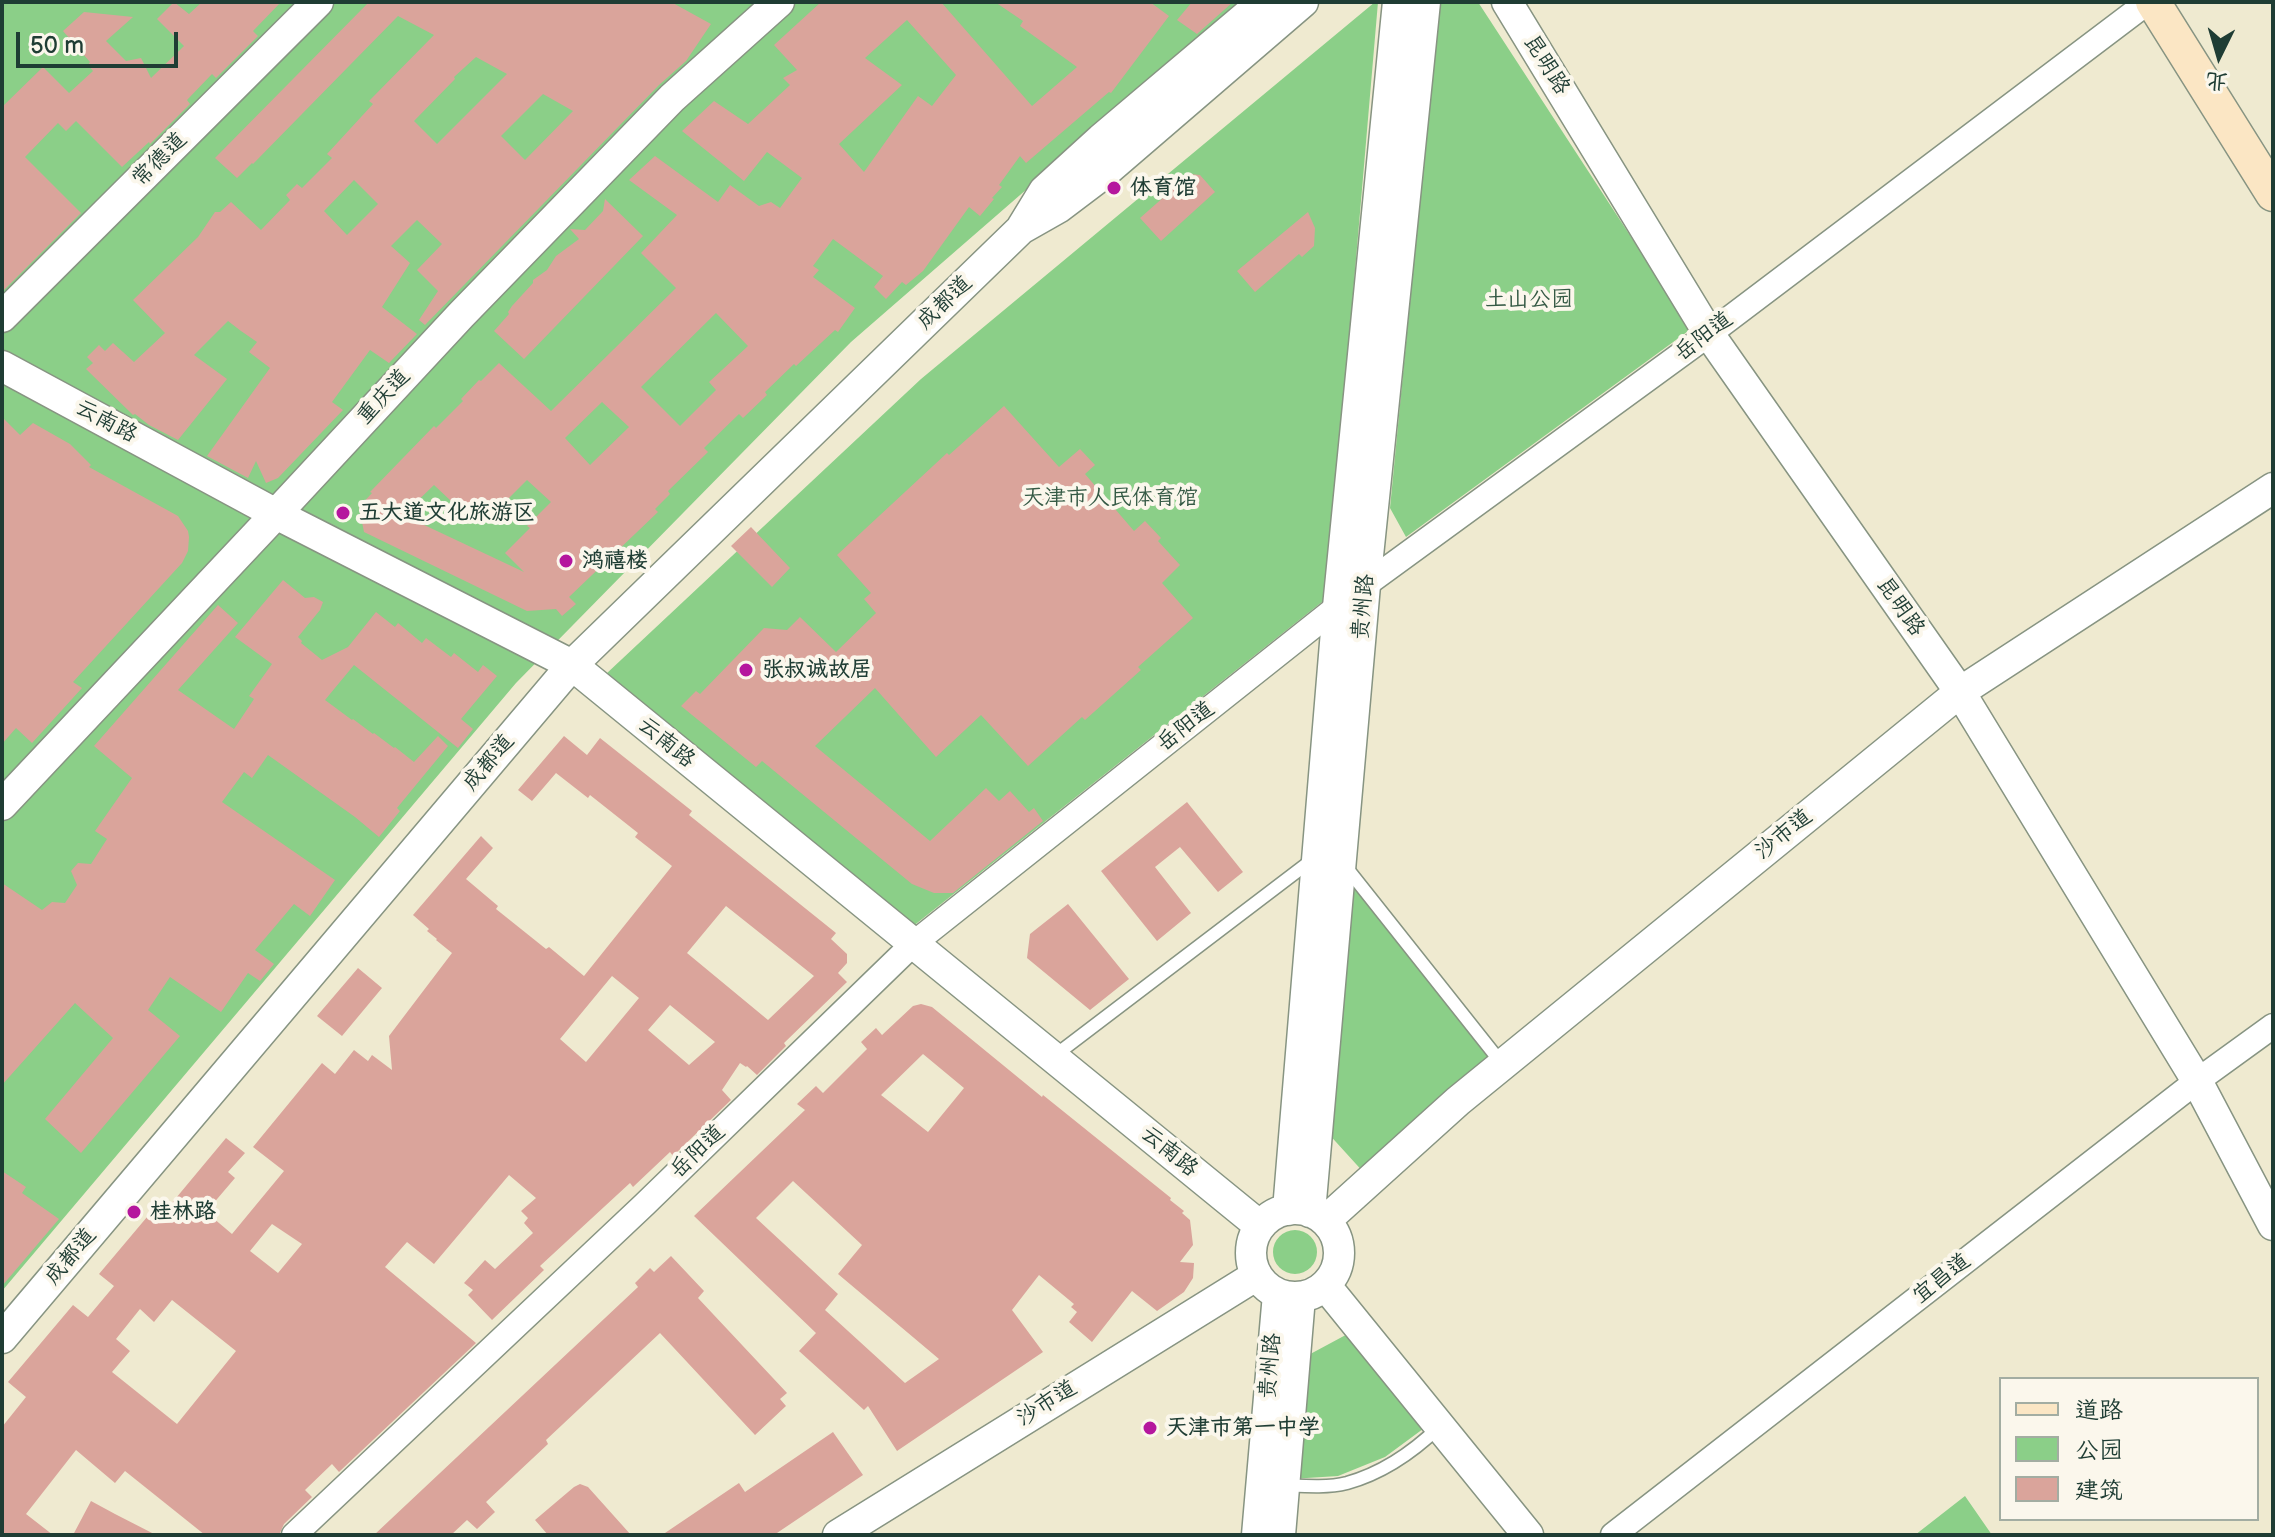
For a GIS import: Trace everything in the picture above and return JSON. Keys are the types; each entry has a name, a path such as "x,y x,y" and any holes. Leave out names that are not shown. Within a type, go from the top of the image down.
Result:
{"main road":[{"path":"2150,2 2273,194"}],"street":[{"name":"常德道","path":"2,317 318,2"},
{"name":"重庆道","path":"2,805 461,315 672,98 779,2"},
{"name":"成都道","path":"1021,229 1044,191 1263,2"},
{"name":"成都道","path":"2,1338 572,665 1021,229 1058,208 1103,174 1303,2"},
{"name":"贵州路","path":"1260,1226 1251,1250 1252,1263 1290,1287 1334,1274 1338,1246 1334,1232 1308,1214 1329,858 1338,607 1398,2"},
{"name":"贵州路","path":"1329,858 1365,585 1425,2"},
{"name":"昆明路","path":"1507,2 1709,334 1960,692 2197,1081 2273,1225"},
{"name":"岳阳道","path":"294,1535 644,1205 913,944 1365,585 1709,334 2150,2"},
{"name":"云南路","path":"2,366 276,514 572,665 1260,1226"},
{"name":"沙市道","path":"1308,1214 1503,1065 1960,692 2273,488"},
{"name":"宜昌道","path":"1613,1535 2197,1081 2273,1026"},
{"path":"1260,1226 1277,1213 1308,1214"},
{"name":"贵州路","path":"1280,1535 1290,1287"},
{"name":"贵州路","path":"1257,1535 1290,1287"},
{"name":"沙市道","path":"838,1535 1290,1287"},
{"path":"1290,1287 1440,1426 1528,1535"}],"lane":[{"path":"1052,1057 1329,858 1503,1065"},
{"path":"1284,1485 1346,1484 1383,1469 1414,1451 1440,1426"}],"green space":[{"name":"五大道文化旅游区","path":"2,2 1242,2 851,342 516,683 2,1291"},
{"name":"天津市人民体育馆","path":"1378,2 1327,598 912,927 606,674 921,379"},
{"name":"土山公园","path":"1439,2 1478,2 1691,329 1406,537 1390,508"},
{"path":"1343,871 1494,1062 1366,1175 1326,1131"},
{"path":"1295,1230 1311,1236 1317,1252 1311,1268 1295,1274 1279,1268 1273,1252 1279,1236"},
{"path":"1355,1330 1427,1426 1385,1457 1338,1476 1291,1479 1301,1359"},
{"path":"1965,1496 1992,1535 1915,1535"}],"building":[{"path":"174,2 189,14 202,2 281,2 253,31 258,36 216,78 212,74 187,100 190,104 122,167 76,121 66,131 58,123 25,157 81,213 2,292 2,107 43,67 69,93 93,71 88,65 90,62 63,31 84,12 133,17 106,41 126,61 141,58 151,78 184,46 157,19"},
{"path":"369,2 671,2 711,24 686,61 425,325 419,320 438,291 417,270 442,244 417,220 391,246 410,263 382,307 417,334 389,363 370,350 332,402 343,410 278,478 266,483 256,461 248,478 207,456 270,368 249,352 257,342 228,321 194,355 227,379 178,440 133,415 86,369 93,363 87,357 99,345 105,351 113,343 134,362 165,333 133,300 198,237 215,212 220,212 231,202 261,230 290,200 286,195 297,184 302,188 332,158 327,154 373,104 369,101 434,35 398,16 237,178 215,158","holes":["476,57 507,74 437,144 414,121","543,94 573,111 525,160 501,136","354,180 378,204 347,235 324,211"]},
{"path":"821,2 941,2 1032,106 1077,67 1020,26 1023,21 995,2 1150,2 1169,16 1111,93 1026,163 1020,156 980,216 969,207 923,271 906,285 902,282 886,299 874,287 883,276 833,239 813,266 819,270 813,277 855,308 838,332 835,330 796,366 794,364 743,418 739,414 704,448 708,452 668,491 670,494 655,509 658,512 569,597 576,604 562,616 556,609 527,611 364,532 359,507 370,492 499,363 551,411 676,288 641,253 677,215 629,180 655,156 718,202 730,185 759,206 771,202 780,208 802,178 767,152 744,181 682,131 714,101 748,124 790,85 783,78 797,70 774,45","holes":["907,20 956,75 932,106 918,96 864,172 839,144 902,85 865,58","716,313 748,346 709,382 716,390 680,426 641,387","602,402 629,427 590,465 565,438","527,480 551,502 505,553 524,572 403,515 434,485 468,517 485,501 496,511"]},
{"path":"1192,2 1233,2 1197,34 1177,20"},
{"path":"1190,174 1200,175 1215,192 1161,241 1140,218"},
{"path":"605,199 643,236 524,359 494,331 533,280 547,270 556,256 579,239 570,229 585,230 603,211"},
{"path":"1308,212 1315,228 1314,246 1302,257 1299,254 1255,292 1237,271"},
{"path":"1004,406 1059,467 1080,449 1095,465 1085,474 1134,531 1145,521 1161,538 1158,541 1180,565 1162,583 1193,618 1138,667 1141,670 1028,766 981,715 936,757 875,688 815,746 930,841 986,788 999,801 1010,791 1029,812 1034,808 1043,821 953,893 934,893 912,884 762,761 756,767 681,706 696,691 700,694 764,628 787,630 800,617 836,652 876,613 864,599 871,593 837,555 947,453 949,455"},
{"path":"2,417 20,435 33,423 70,444 91,465 89,467 178,516 189,537 188,551 182,563 73,682 82,688 32,743 16,728 2,744"},
{"path":"751,527 790,568 772,587 731,546"},
{"path":"283,580 305,598 314,597 323,602 298,637 322,660 348,647 376,612 395,627 398,623 422,643 426,638 451,657 454,653 478,672 483,665 497,676 461,719 473,729 458,748 354,665 325,700 414,762 438,736 448,746 397,808 400,811 379,837 268,755 252,778 244,772 222,802 335,880 310,916 294,904 255,950 274,964 260,981 248,973 221,1012 170,977 148,1010 180,1036 81,1153 45,1119 113,1038 75,1003 2,1085 2,883 42,910 52,902 65,903 77,885 71,871 78,863 91,864 107,839 95,831 132,778 94,746 218,605 238,623 178,690 234,729 254,699 249,696 272,664 235,637"},
{"path":"564,736 587,755 600,738 692,811 689,815 836,933 831,939 847,954 847,963 838,973 847,982 784,1043 786,1046 757,1075 740,1063 722,1090 731,1100 673,1156 670,1152 633,1187 630,1183 540,1266 544,1270 492,1320 468,1295 473,1290 464,1283 485,1260 495,1269 533,1233 524,1223 528,1218 521,1211 536,1198 509,1175 434,1264 407,1242 385,1267 476,1343 339,1472 332,1464 305,1490 312,1497 284,1524 279,1535 205,1535 125,1471 115,1483 76,1450 26,1514 53,1535 2,1535 2,1427 26,1397 8,1382 73,1305 88,1317 114,1286 99,1274 164,1198 171,1204 226,1138 245,1153 228,1172 235,1178 206,1212 232,1234 284,1171 253,1147 322,1063 335,1074 354,1050 368,1061 372,1055 392,1070 389,1036 452,953 413,915 481,836 493,848 466,879 498,906 496,909 584,976 672,866 635,837 638,833 556,773 532,801 518,790","holes":["726,906 814,976 768,1020 687,953","612,976 639,998 586,1062 560,1039","670,1005 715,1042 689,1065 648,1030","272,1224 302,1244 278,1273 250,1251","172,1300 236,1351 177,1424 112,1372 130,1351 116,1339 140,1309 154,1322"]},
{"path":"1187,802 1243,872 1218,892 1180,847 1155,867 1191,913 1157,941 1101,871"},
{"path":"1068,904 1129,979 1090,1010 1027,958 1030,934"},
{"path":"358,968 382,988 342,1036 317,1016"},
{"path":"921,1004 932,1007 1171,1198 1190,1220 1193,1245 1180,1262 1194,1263 1193,1278 1184,1292 1157,1311 1132,1291 1092,1342 1069,1322 1077,1312 1071,1307 1074,1304 1039,1275 1012,1310 1043,1352 897,1451 868,1406 864,1410 799,1351 816,1333 694,1216 805,1110 797,1104 816,1086 823,1093 867,1049 861,1042 876,1028 882,1035 913,1006","holes":["923,1054 964,1088 928,1132 881,1095","793,1181 862,1245 838,1274 939,1359 905,1383 825,1310 838,1294 756,1218"]},
{"path":"2,1171 26,1187 22,1193 59,1219 2,1286"},
{"path":"671,1256 704,1291 698,1298 787,1393 780,1399 786,1406 755,1435 660,1333 546,1440 548,1444 486,1502 495,1512 477,1529 467,1520 451,1535 374,1535 638,1287 635,1283 650,1268 654,1272"},
{"path":"833,1432 863,1475 774,1535 662,1535 739,1483 745,1492"},
{"path":"580,1484 588,1487 631,1535 548,1535 535,1520"},
{"path":"91,1501 115,1514 156,1535 73,1535"}],"place":[{"name":"体育馆","path":"1114,188"},
{"name":"五大道文化旅游区","path":"343,513"},
{"name":"鸿禧楼","path":"566,561"},
{"name":"张叔诚故居","path":"746,670"},
{"name":"桂林路","path":"134,1212"},
{"name":"天津市第一中学","path":"1150,1428"}]}
